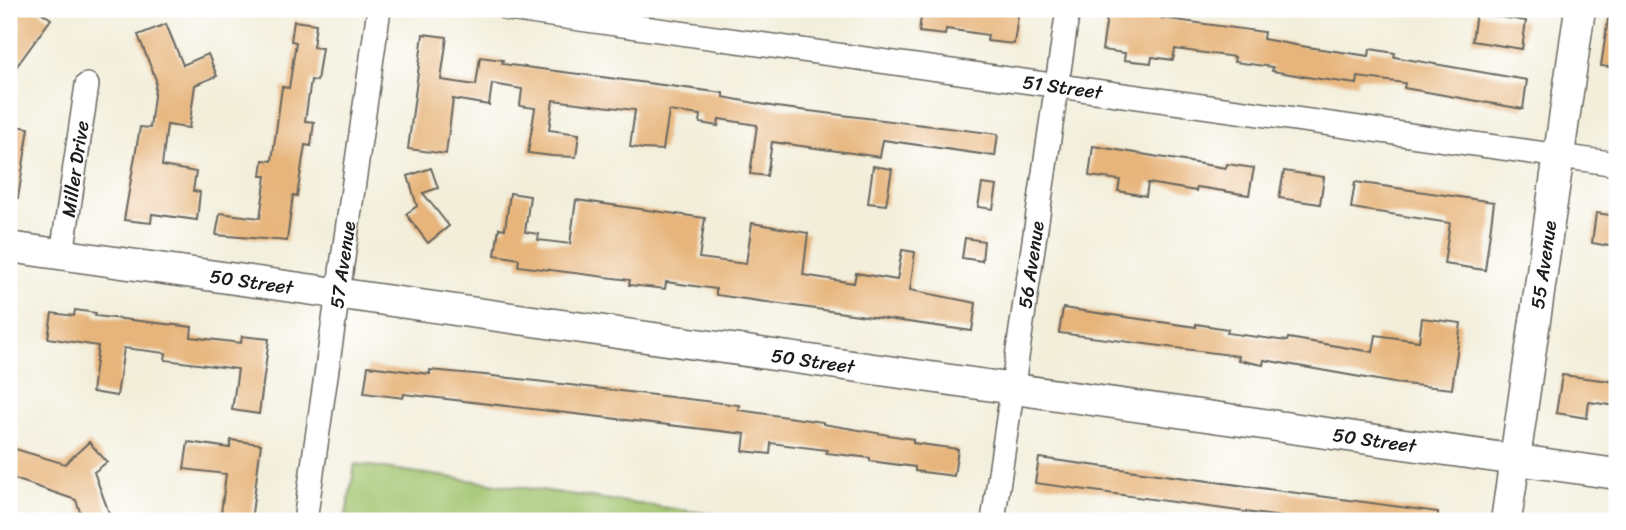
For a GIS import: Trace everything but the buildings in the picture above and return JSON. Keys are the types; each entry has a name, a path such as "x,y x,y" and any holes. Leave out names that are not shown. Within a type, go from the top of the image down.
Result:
{"street":[{"name":"57 Avenue","path":"305,521 379,9"},
{"name":"51 Street","path":"508,9 598,15 1057,86 1617,164"},
{"name":"56 Avenue","path":"993,521 1068,9"},
{"name":"55 Avenue","path":"1506,521 1580,9"},
{"name":"Miller Drive","path":"62,254 87,85"},
{"name":"50 Street","path":"9,247 1617,474"}],"green space":[{"path":"355,464 760,521 345,521"}]}
